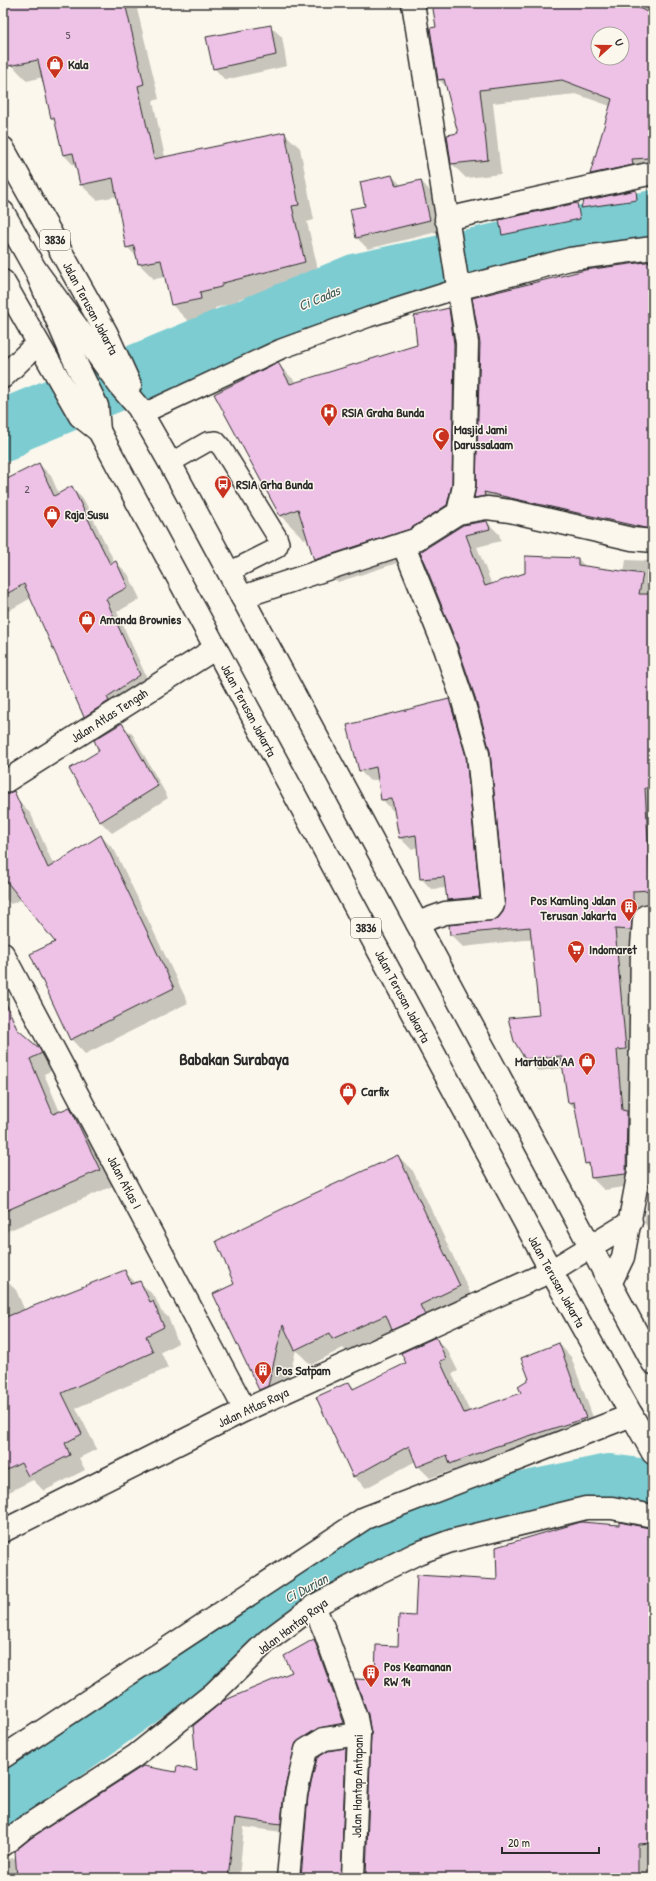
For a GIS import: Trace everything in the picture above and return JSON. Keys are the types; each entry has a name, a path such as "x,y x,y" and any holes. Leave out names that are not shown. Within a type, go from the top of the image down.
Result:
{"street":[{"path":"413,3 456,284 467,343 464,486 458,513"},
{"name":"Jalan Terusan Jakarta","path":"3,148 106,332 124,385 170,463 653,1362"},
{"path":"446,221 653,173"},
{"path":"3,212 79,349 124,385"},
{"path":"456,284 570,259 653,248"},
{"name":"Jalan Terusan Jakarta","path":"3,282 51,364 88,411 551,1271 653,1453"},
{"path":"3,377 38,343"},
{"name":"Jalan Terusan Jakarta","path":"79,349 88,411"},
{"path":"242,597 415,540 458,513 487,508 510,511 632,539 653,541"},
{"path":"403,544 445,648 464,701 478,754 493,904 490,909 445,913 417,923"},
{"name":"Jalan Atlas Tengah","path":"5,776 216,648"},
{"path":"611,1282 624,1257 631,1222 646,1171 642,946 644,920 646,916 653,914"},
{"name":"Jalan Atlas I","path":"3,954 245,1410"},
{"name":"Jalan Atlas Raya","path":"3,1531 245,1410 551,1271 631,1222"},
{"path":"3,1757 365,1518 635,1419"},
{"name":"Jalan Hantap Raya","path":"3,1845 24,1828 135,1756 214,1693 268,1641 314,1606 373,1574 418,1553 459,1539 586,1508 612,1508 653,1516"},
{"name":"Jalan Hantap Antapani","path":"314,1606 356,1718 359,1734 353,1878"},
{"path":"288,1878 296,1794 306,1750 324,1739 359,1734"}],"lane":[{"path":"140,410 281,349 456,284"},
{"path":"170,463 208,442 216,441 222,448 277,537 279,543 277,548 229,572"}],"building":[{"path":"3,3 125,3 144,84 138,86 154,159 285,132 299,205 292,206 305,262 223,283 221,287 200,292 201,299 171,305 161,260 138,264 134,246 126,248 113,178 80,185 73,153 63,155 54,118 51,118 38,60 3,67"},
{"path":"432,3 629,3 653,15 653,154 648,155 649,158 632,159 633,165 590,174 612,99 562,80 480,90 488,160 451,164 447,135 458,133 444,79 438,80 430,28 436,27"},
{"path":"271,25 276,55 213,69 206,37"},
{"path":"392,175 396,186 421,180 430,220 356,238 350,209 365,206 360,182"},
{"path":"636,190 637,200 581,208 583,201"},
{"path":"577,203 580,219 502,235 499,220"},
{"path":"653,261 653,525 650,524 650,528 645,528 484,492 485,496 474,498 476,486 480,343 472,298 585,270"},
{"name":"RSIA Graha Bunda","path":"449,308 454,344 452,484 447,505 410,529 314,560 298,509 280,516 214,394 278,362 290,384 417,345 414,316"},
{"path":"39,463 54,496 72,486 110,564 116,561 128,587 106,599 140,675 107,697 109,701 84,717 24,584 3,596 3,481"},
{"path":"487,521 490,529 466,535 485,586 525,573 525,556 578,558 578,565 643,574 639,594 653,594 653,788 645,788 651,890 633,891 631,930 615,929 626,1049 617,1050 622,1110 627,1111 626,1174 591,1178 589,1163 585,1164 574,1102 568,1103 561,1056 525,1059 514,1041 508,1018 539,1015 530,927 450,935 449,925 496,920 503,912 505,904 490,751 475,697 457,644 420,552 463,525"},
{"path":"449,699 466,756 480,897 447,900 444,877 420,879 416,835 399,838 392,799 381,800 376,767 359,771 347,725"},
{"path":"122,723 158,786 100,822 69,769 99,751 94,740"},
{"path":"14,791 48,868 101,835 174,988 70,1040 30,954 55,942 3,877 3,795"},
{"path":"3,996 17,1029 39,1048 42,1053 30,1059 53,1114 70,1107 100,1170 3,1212"},
{"path":"652,1112 653,1170 652,1170"},
{"path":"398,1155 460,1286 420,1305 425,1315 392,1330 386,1315 332,1339 330,1333 295,1350 283,1325 268,1386 259,1390 213,1294 234,1284 216,1241"},
{"path":"125,1270 131,1284 140,1281 150,1302 153,1301 164,1327 146,1336 153,1352 62,1393 82,1434 65,1443 70,1455 28,1476 21,1463 3,1472 3,1318"},
{"path":"436,1337 446,1359 440,1361 464,1413 521,1393 518,1386 529,1379 521,1358 559,1343 586,1418 494,1447 450,1464 447,1455 417,1467 409,1446 353,1477 316,1397 349,1382 353,1389 406,1363 401,1353"},
{"path":"581,1522 619,1525 619,1522 649,1528 648,1534 653,1535 653,1843 638,1844 638,1877 366,1877 371,1734 368,1714 355,1679 375,1680 376,1645 398,1646 399,1615 415,1616 417,1575 497,1580 496,1547"},
{"path":"314,1639 344,1723 318,1728 296,1743 284,1791 281,1824 235,1818 228,1878 17,1878 15,1851 31,1838 143,1766 176,1772 177,1766 197,1771 193,1726 223,1701 292,1672 284,1656"},
{"path":"346,1748 341,1878 301,1878 308,1796 317,1758 328,1751"}],"waterway":[{"name":"Ci Cadas","path":"3,433 17,423 358,282 653,219"},
{"name":"Ci Durian","path":"3,1796 256,1615 431,1520 609,1483 653,1489"}],"place":[{"name":"Kala","path":"55,79"},
{"name":"RSIA Graha Bunda","path":"329,427"},
{"name":"Masjid Jami Darussalaam","path":"441,451"},
{"name":"RSIA Grha Bunda","path":"223,499"},
{"name":"Raja Susu","path":"52,529"},
{"name":"Amanda Brownies","path":"87,634"},
{"name":"Pos Kamling Jalan Terusan Jakarta","path":"629,922"},
{"name":"Indomaret","path":"576,964"},
{"name":"Martabak AA","path":"587,1076"},
{"name":"Carfix","path":"348,1106"},
{"name":"Pos Satpam","path":"263,1385"},
{"name":"Pos Keamanan RW 14","path":"371,1688"}],"district":[{"name":"Babakan Surabaya","path":"234,1059"}]}
